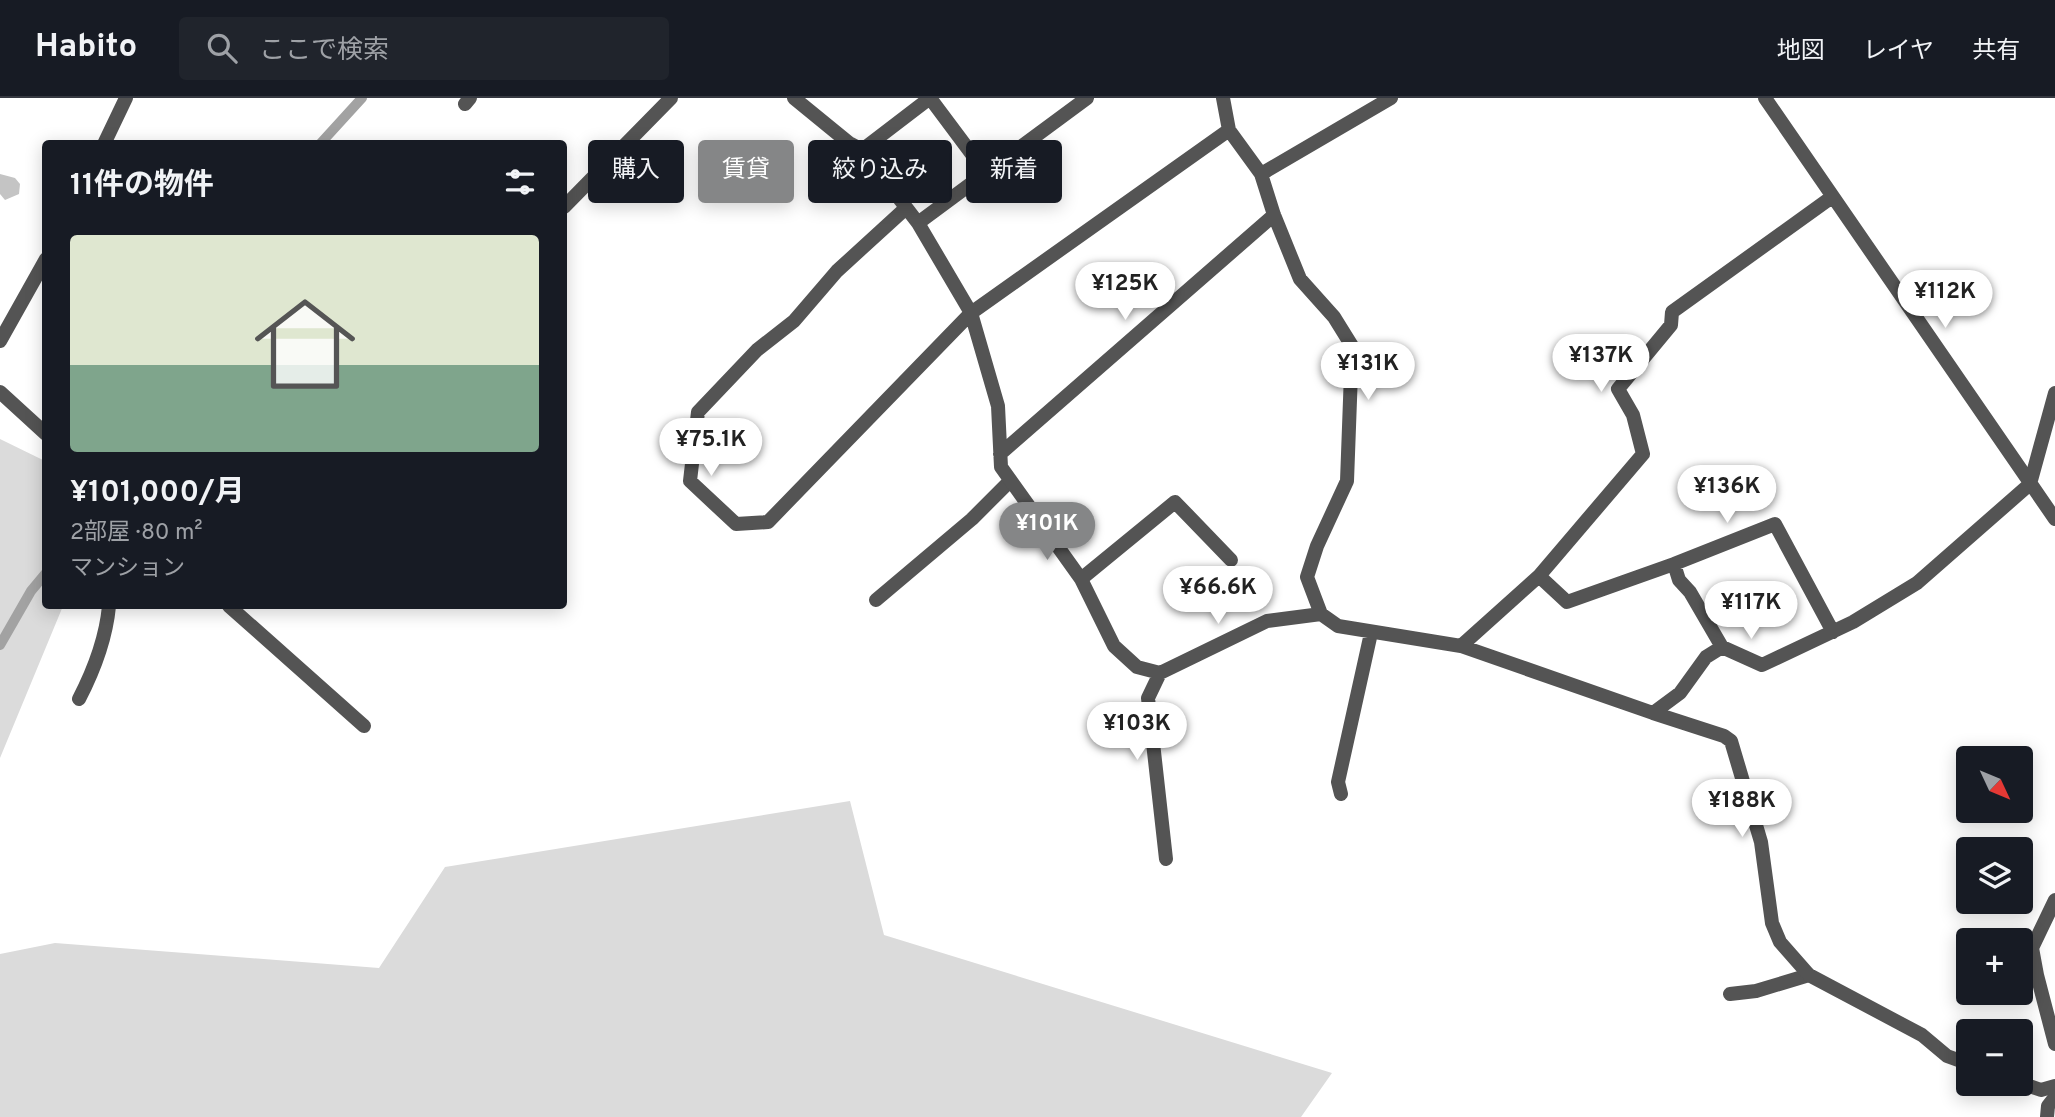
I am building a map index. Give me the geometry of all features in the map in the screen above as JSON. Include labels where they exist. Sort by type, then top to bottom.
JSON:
[{"type":"street","points":[[106,140],[126,98]]},
{"type":"street","points":[[567,204],[671,98]]},
{"type":"street","points":[[794,98],[811,104],[846,140]]},
{"type":"street","points":[[875,140],[930,98],[966,146]]},
{"type":"street","points":[[1030,140],[1087,98]]},
{"type":"street","points":[[1223,98],[1229,130],[1261,174],[1273,215],[1300,279],[1334,317],[1352,346],[1347,481],[1317,546],[1307,577],[1321,614],[1338,626],[1461,646],[1724,736],[1731,741],[1762,842],[1772,923],[1780,942],[1809,975],[1922,1035],[1947,1056],[1956,1059]]},
{"type":"street","points":[[1261,174],[1391,98]]},
{"type":"street","points":[[1765,98],[2055,519]]},
{"type":"street","points":[[906,208],[837,271],[794,321],[757,351],[698,412],[690,481],[736,524],[768,522],[971,313],[1229,130]]},
{"type":"street","points":[[918,223],[966,188]]},
{"type":"street","points":[[1461,646],[1539,576],[1643,454],[1633,415],[1618,389],[1671,325],[1672,312],[1832,197]]},
{"type":"street","points":[[902,203],[918,223],[971,313],[998,406],[1001,467],[1081,579],[1114,646],[1137,667],[1160,673]]},
{"type":"street","points":[[1000,454],[1273,215]]},
{"type":"street","points":[[0,341],[42,266]]},
{"type":"street","points":[[0,392],[42,430]]},
{"type":"street","points":[[1674,565],[1679,580],[1690,592],[1722,647],[1762,665],[1833,632],[1917,583],[2030,484],[2055,393]]},
{"type":"street","points":[[876,600],[972,519],[1010,481]]},
{"type":"street","points":[[1081,579],[1175,502],[1231,560]]},
{"type":"street","points":[[1539,576],[1567,602],[1674,565],[1776,524],[1833,632]]},
{"type":"street","points":[[79,699],[91,675],[107,624],[109,609]]},
{"type":"street","points":[[232,609],[364,726]]},
{"type":"street","points":[[1166,859],[1148,698],[1160,673],[1267,621],[1321,614]]},
{"type":"street","points":[[1340,794],[1338,782],[1371,633]]},
{"type":"street","points":[[1653,713],[1680,693],[1706,657],[1722,647]]},
{"type":"street","points":[[2055,900],[2032,948],[2055,1044]]},
{"type":"street","points":[[1730,994],[1756,991],[1809,975]]},
{"type":"street","points":[[2033,1087],[2040,1090],[2055,1086]]},
{"type":"street","points":[[2047,1117],[2048,1106],[2055,1097]]},
{"type":"shaded area","points":[[0,439],[42,460],[42,609],[62,609],[0,758]]},
{"type":"shaded area","points":[[850,801],[884,935],[1332,1073],[1301,1117],[0,1117],[0,954],[55,943],[379,968],[445,867]]},
{"type":"building","points":[[0,174],[15,178],[20,184],[19,194],[5,200],[0,194]]},
{"type":"waterway","points":[[324,140],[362,98]]},
{"type":"waterway","points":[[0,645],[31,591],[42,578]]}]
